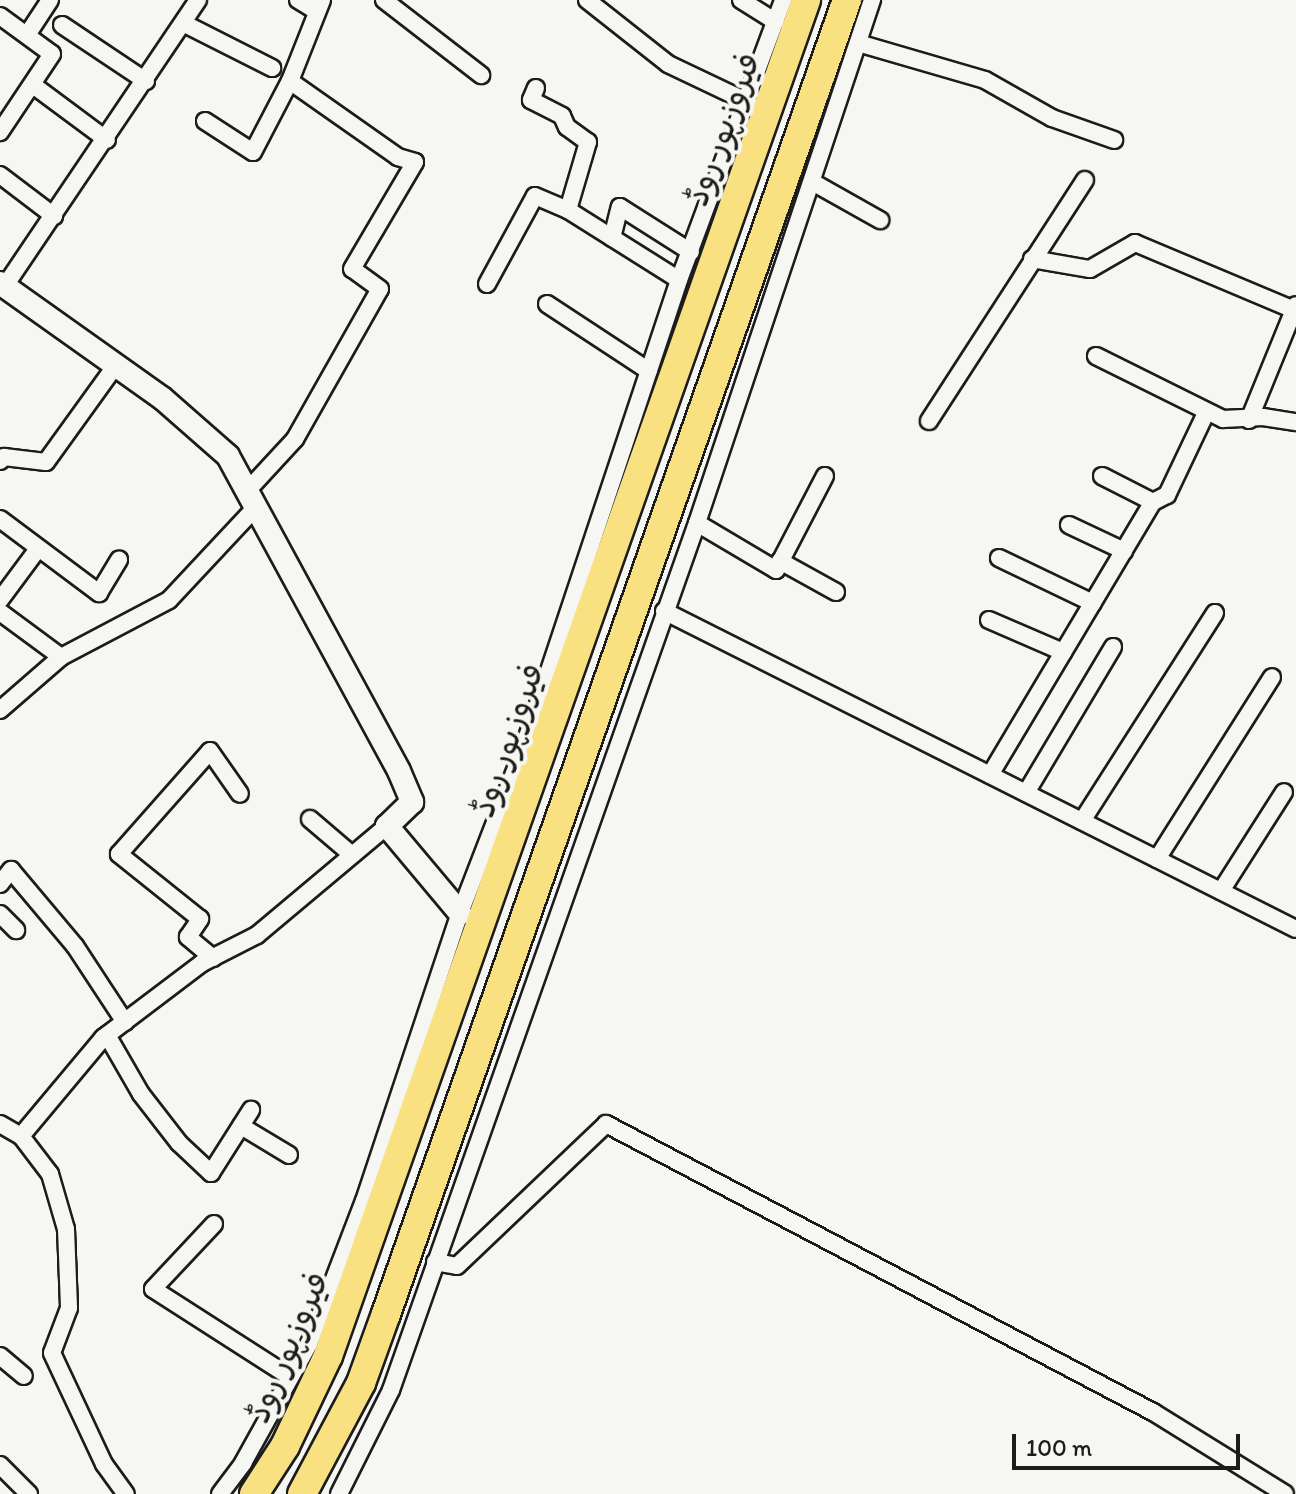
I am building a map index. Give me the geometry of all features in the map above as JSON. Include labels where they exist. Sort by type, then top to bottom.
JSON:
[{"type":"highway","name":"فیروزپور روڈ","points":[[254,1494],[285,1446],[328,1356],[400,1128],[634,451],[783,33],[806,0]]},
{"type":"highway","points":[[302,1494],[361,1383],[847,0]]},
{"type":"highway","points":[[783,33],[827,57]]},
{"type":"street","points":[[27,35],[50,0]]},
{"type":"street","points":[[21,1136],[107,1035],[213,958],[257,935],[412,802],[399,771],[228,456],[198,426],[116,365],[4,290],[198,0]]},
{"type":"street","points":[[205,121],[253,152],[290,81],[319,6],[298,0]]},
{"type":"street","points":[[384,0],[481,75]]},
{"type":"street","points":[[587,0],[668,64],[748,102]]},
{"type":"street","points":[[741,0],[783,33]]},
{"type":"street","points":[[220,1494],[290,1377],[328,1299],[400,1128],[460,913],[634,451],[649,371],[679,280],[748,102],[783,33],[783,0]]},
{"type":"street","points":[[339,1494],[391,1390],[697,523],[814,183],[872,0]]},
{"type":"street","points":[[0,16],[52,54],[0,132]]},
{"type":"street","points":[[183,23],[272,68]]},
{"type":"street","points":[[62,25],[146,81]]},
{"type":"street","points":[[858,43],[985,80],[1052,118],[1114,140]]},
{"type":"street","points":[[0,710],[61,657],[169,600],[252,498],[295,439],[380,289],[352,269],[415,162],[398,157],[290,81]]},
{"type":"street","points":[[33,85],[107,140]]},
{"type":"street","points":[[536,88],[531,100],[562,116],[567,127],[588,142],[568,210]]},
{"type":"street","points":[[0,175],[54,216]]},
{"type":"street","points":[[929,421],[1085,180]]},
{"type":"street","points":[[814,183],[880,220]]},
{"type":"street","points":[[487,284],[535,196],[568,210],[679,280]]},
{"type":"street","points":[[612,238],[620,207],[691,252]]},
{"type":"street","points":[[1032,259],[1090,269],[1135,243],[1295,308],[1249,420]]},
{"type":"street","points":[[547,304],[649,371]]},
{"type":"street","points":[[1096,356],[1206,413],[1249,420],[1296,422]]},
{"type":"street","points":[[0,461],[4,457],[46,462],[116,365]]},
{"type":"street","points":[[990,775],[1153,502],[1167,495],[1206,413]]},
{"type":"street","points":[[697,523],[776,570],[825,476]]},
{"type":"street","points":[[1102,476],[1153,502]]},
{"type":"street","points":[[0,519],[37,550],[99,593],[119,560]]},
{"type":"street","points":[[1069,525],[1124,551]]},
{"type":"street","points":[[0,600],[37,550]]},
{"type":"street","points":[[999,558],[1093,603]]},
{"type":"street","points":[[780,561],[836,592]]},
{"type":"street","points":[[664,611],[1294,925]]},
{"type":"street","points":[[0,612],[61,657]]},
{"type":"street","points":[[1082,821],[1215,613]]},
{"type":"street","points":[[989,620],[1063,652]]},
{"type":"street","points":[[1026,793],[1113,647]]},
{"type":"street","points":[[1157,859],[1272,677]]},
{"type":"street","points":[[213,958],[188,937],[200,919],[119,854],[210,751],[240,794]]},
{"type":"street","points":[[1221,891],[1284,792]]},
{"type":"street","points":[[310,819],[351,854]]},
{"type":"street","points":[[387,826],[460,913]]},
{"type":"street","points":[[0,884],[11,870],[75,946],[125,1022]]},
{"type":"street","points":[[0,914],[16,930]]},
{"type":"street","points":[[107,1035],[141,1094],[179,1143],[211,1173],[251,1110]]},
{"type":"street","points":[[0,1124],[21,1136],[50,1174],[66,1229],[69,1308],[52,1353],[104,1464],[126,1494]]},
{"type":"street","points":[[435,1262],[457,1266],[606,1124],[1153,1412],[1285,1494]]},
{"type":"street","points":[[241,1126],[289,1155]]},
{"type":"street","points":[[214,1224],[153,1289],[290,1377]]},
{"type":"street","points":[[0,1356],[24,1376]]},
{"type":"street","points":[[0,1465],[29,1494]]}]
